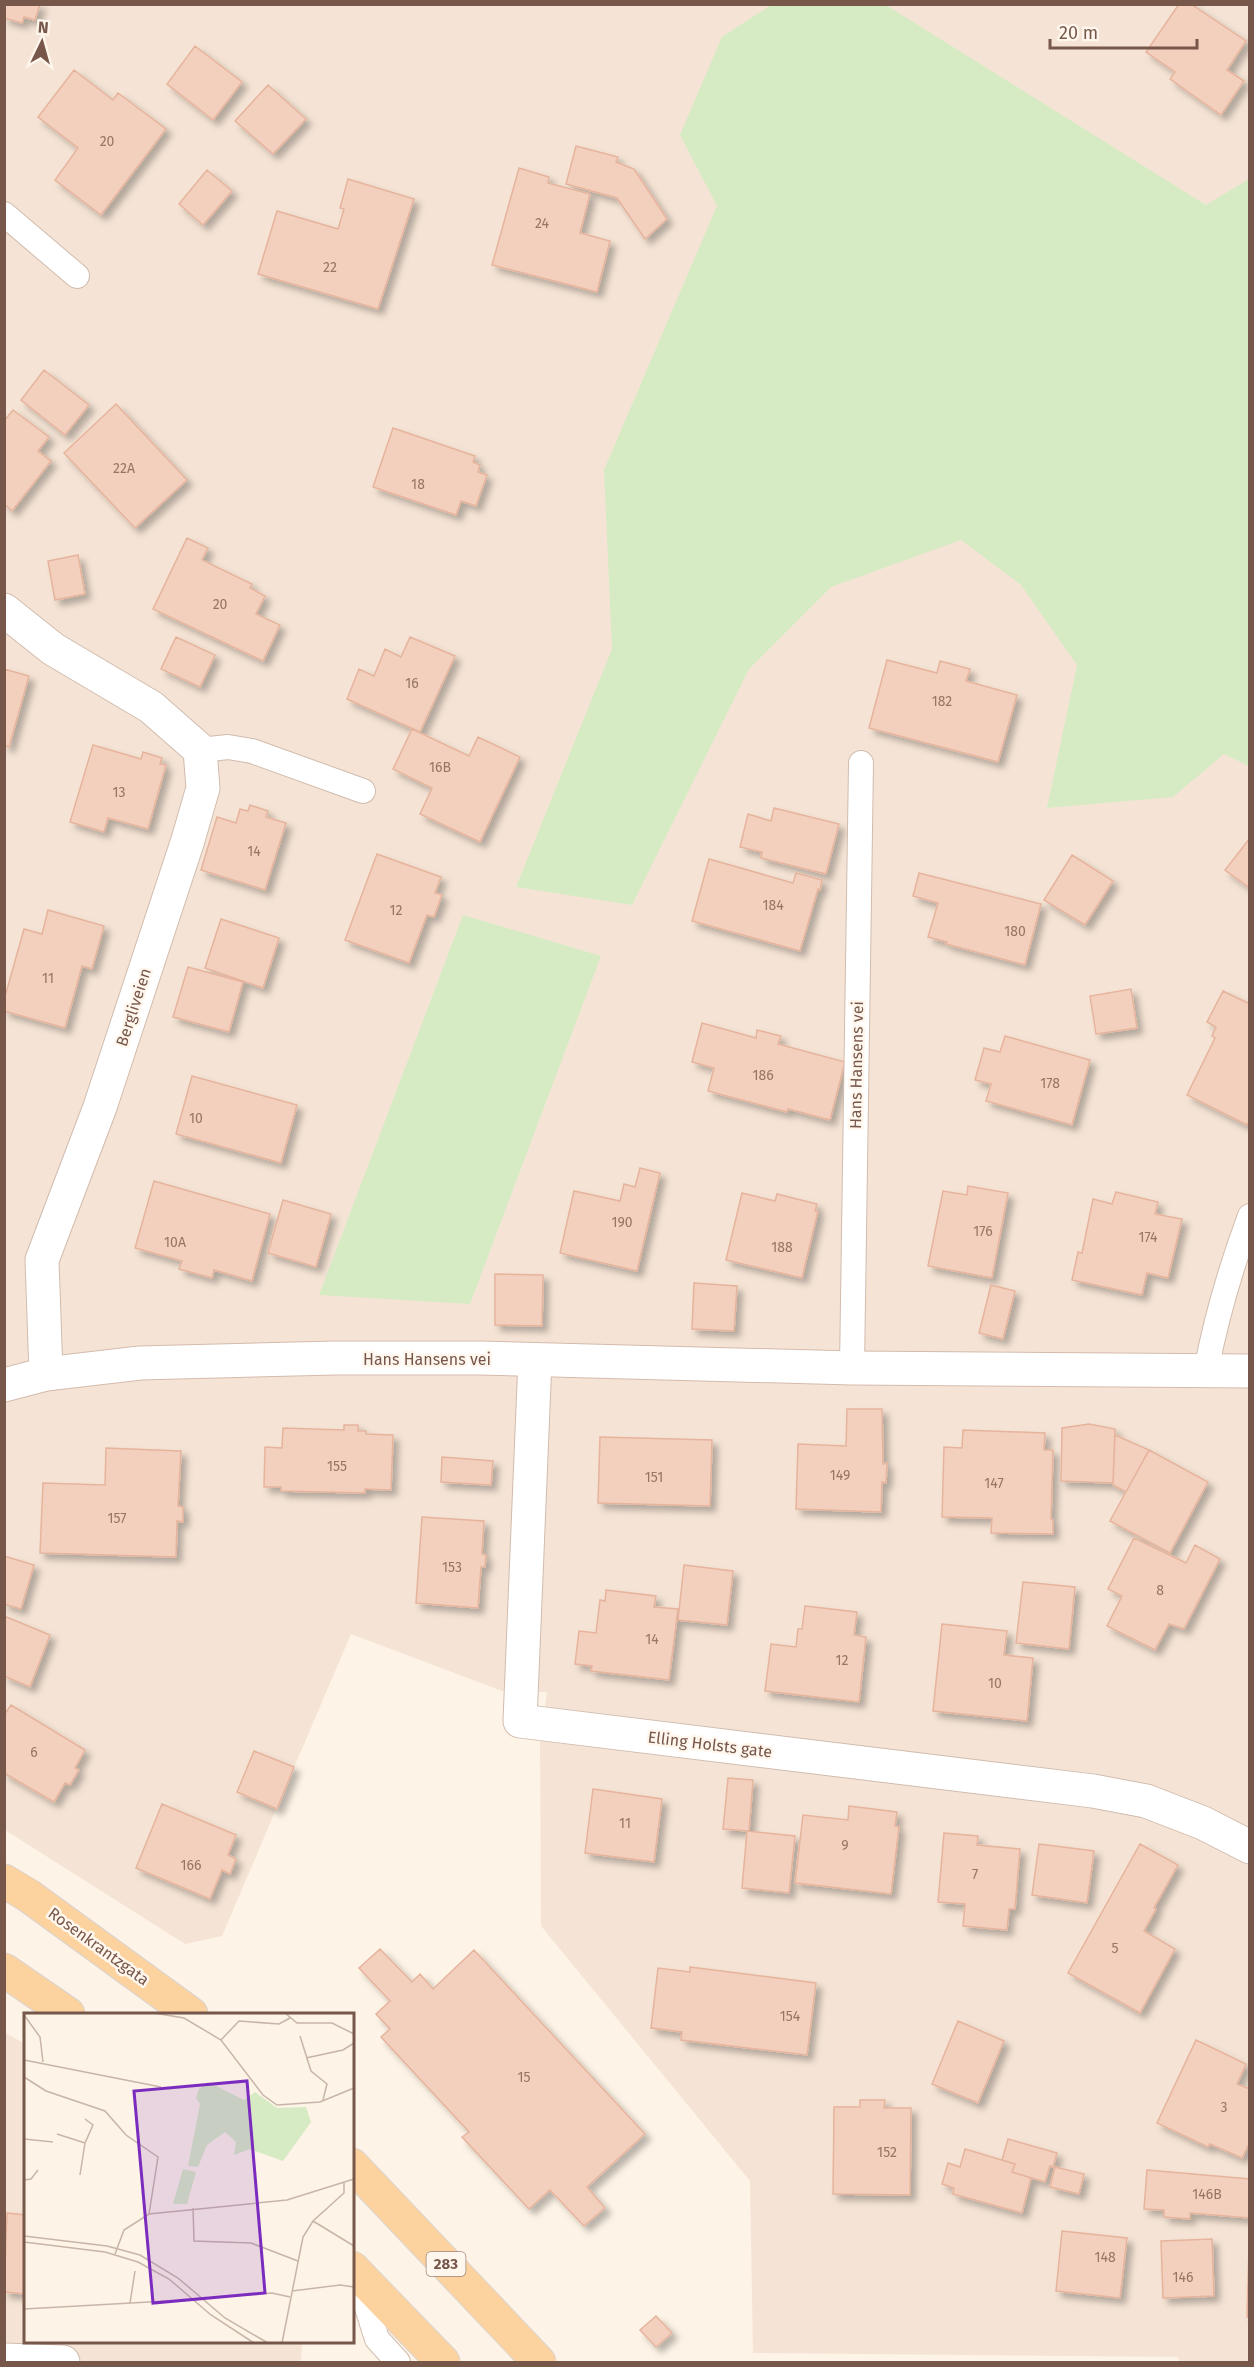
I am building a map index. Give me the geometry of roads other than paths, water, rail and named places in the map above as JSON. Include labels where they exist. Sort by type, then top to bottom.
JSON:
[{"type":"main road","name":"Rosenkrantzgata","points":[[4,1881],[29,1896],[190,2013]]},
{"type":"main road","points":[[4,1970],[67,2013]]},
{"type":"main road","name":"283","points":[[354,2167],[539,2362]]},
{"type":"main road","points":[[354,2270],[443,2362]]},
{"type":"street","points":[[4,610],[53,649],[151,707],[200,750]]},
{"type":"street","name":"Bergliveien","points":[[45,1374],[42,1260],[100,1107],[189,840],[203,788],[200,750]]},
{"type":"street","name":"Hans Hansens vei","points":[[4,1385],[45,1374],[140,1362],[335,1358],[535,1360],[852,1368],[1250,1371]]},
{"type":"street","name":"Elling Holsts gate","points":[[535,1360],[520,1721],[1103,1793],[1146,1801],[1203,1823],[1250,1846]]},
{"type":"street","points":[[4,2360],[63,2362]]},
{"type":"lane","points":[[4,214],[77,276]]},
{"type":"lane","points":[[200,750],[228,747],[252,751],[363,791]]},
{"type":"lane","name":"Hans Hansens vei","points":[[852,1368],[861,763]]},
{"type":"lane","points":[[1206,1371],[1224,1293],[1250,1216]]},
{"type":"lane","points":[[354,2270],[377,2339],[398,2362]]}]
